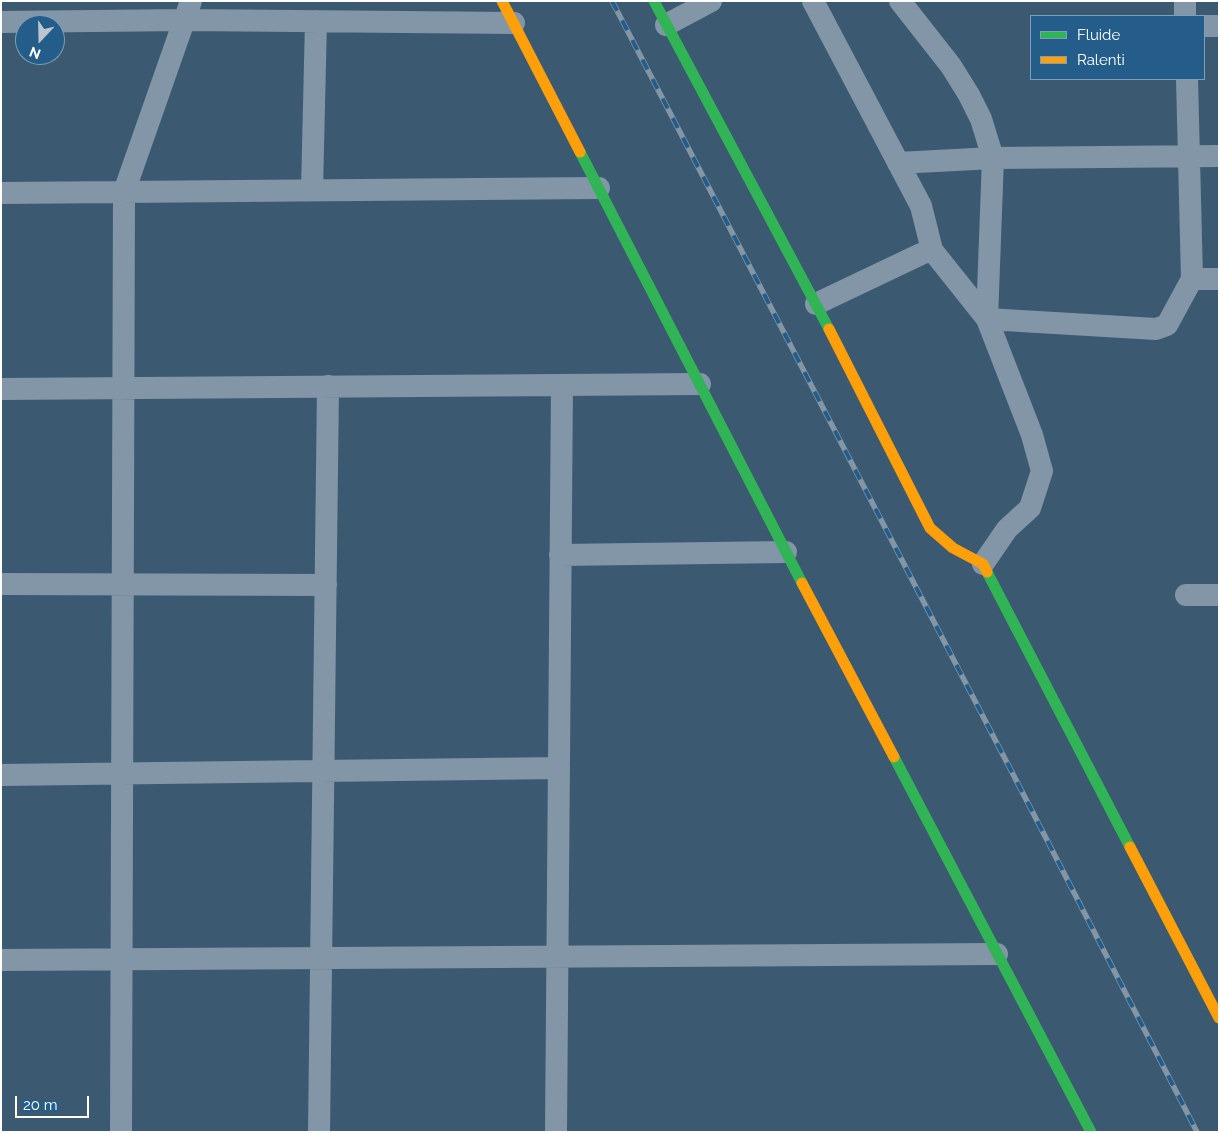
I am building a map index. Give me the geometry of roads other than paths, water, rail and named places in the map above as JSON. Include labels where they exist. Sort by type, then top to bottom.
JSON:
[{"type":"street","points":[[502,1],[786,552],[1091,1132]]},
{"type":"street","points":[[654,1],[816,304],[930,528],[953,548],[983,564],[1219,1018]]},
{"type":"street","points":[[666,25],[711,1]]},
{"type":"street","points":[[813,1],[920,206],[932,250],[987,319],[1032,435],[1042,471],[1030,508],[1007,528],[983,564]]},
{"type":"street","points":[[900,1],[951,66],[970,95],[981,119],[993,158],[987,319]]},
{"type":"street","points":[[1185,1],[1185,15]]},
{"type":"street","points":[[1,22],[188,11],[316,21],[514,23]]},
{"type":"street","points":[[121,1132],[124,192],[188,11]]},
{"type":"street","points":[[312,190],[316,21]]},
{"type":"street","points":[[1205,26],[1219,26]]},
{"type":"street","points":[[987,319],[1156,329],[1168,324],[1192,279],[1187,80]]},
{"type":"street","points":[[898,163],[993,158],[1219,156]]},
{"type":"street","points":[[1,193],[599,188]]},
{"type":"street","points":[[816,304],[932,250]]},
{"type":"street","points":[[1192,279],[1219,279]]},
{"type":"street","points":[[1,389],[700,384]]},
{"type":"street","points":[[556,1132],[562,385]]},
{"type":"street","points":[[318,1132],[328,386]]},
{"type":"street","points":[[560,555],[786,552]]},
{"type":"street","points":[[1,584],[326,585]]},
{"type":"street","points":[[1186,595],[1219,595]]},
{"type":"street","points":[[1,775],[559,768]]},
{"type":"street","points":[[1,960],[997,954]]},
{"type":"railway","points":[[612,1],[1197,1132]]}]
